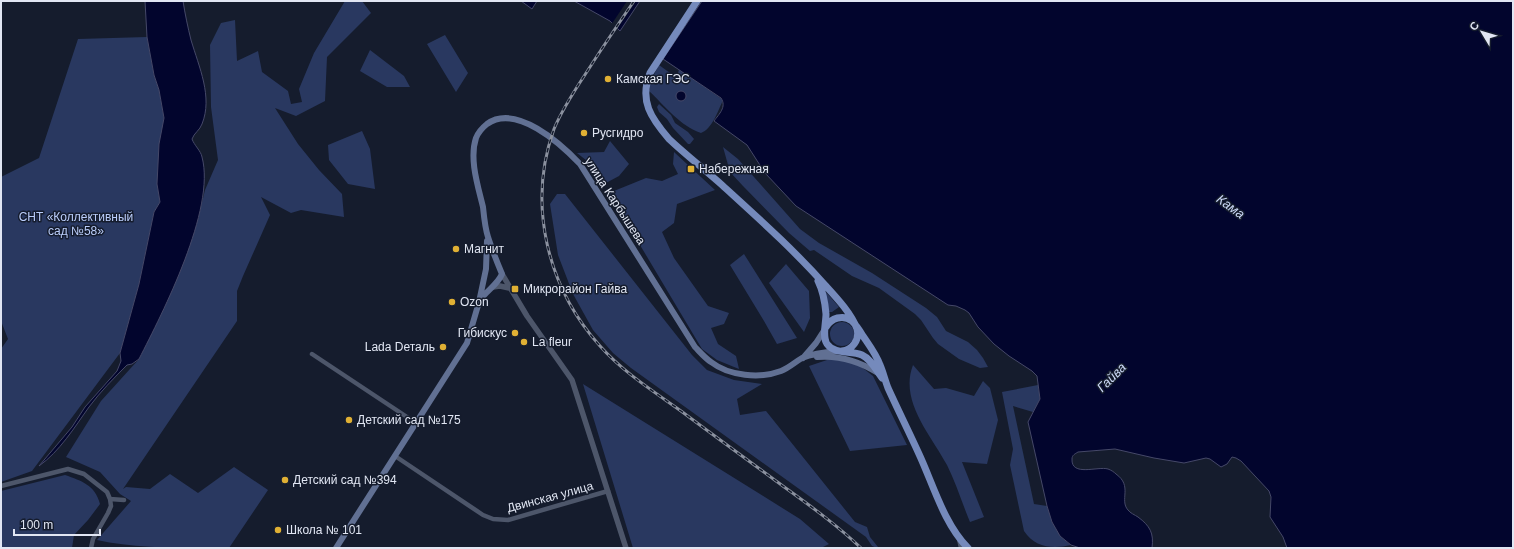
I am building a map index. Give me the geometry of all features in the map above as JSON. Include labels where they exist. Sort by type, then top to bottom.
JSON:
[{"type":"main road","points":[[697,1],[650,73],[646,84],[646,101],[652,117],[656,124],[685,154],[749,210],[815,274],[842,304],[874,354],[942,506],[959,537],[968,548]]},
{"type":"main road","name":"улица Карбышева","points":[[502,274],[488,236],[475,166],[474,152],[478,134],[491,122],[504,118],[519,121],[542,131],[561,145],[580,164],[695,347],[711,363],[741,374],[760,376],[780,371],[802,359],[821,353],[842,351]]},
{"type":"main road","points":[[336,548],[467,343],[479,302],[486,269],[488,236]]},
{"type":"main road","points":[[486,269],[498,264]]},
{"type":"main road","points":[[479,302],[485,293],[500,279],[502,274]]},
{"type":"main road","points":[[815,274],[823,295],[826,327],[824,337],[827,344],[835,350],[855,352],[866,357],[874,365],[888,386]]},
{"type":"main road","points":[[826,327],[832,320],[841,317],[850,320],[854,324],[858,333],[856,342],[850,348],[842,351]]},
{"type":"main road","name":"улица Карбышева","points":[[802,359],[826,327]]},
{"type":"main road","points":[[802,359],[823,356],[848,359],[867,366],[878,374],[888,386]]},
{"type":"street","name":"улица Карбышева","points":[[502,274],[527,316],[572,380],[626,548]]},
{"type":"street","points":[[493,287],[500,286],[509,288]]},
{"type":"street","points":[[312,354],[416,423]]},
{"type":"street","name":"Двинская улица","points":[[395,456],[483,515],[493,518],[508,520],[608,491]]},
{"type":"street","points":[[1,486],[68,469],[84,474],[99,484],[107,492],[111,506],[93,539],[91,548]]},
{"type":"street","points":[[110,499],[124,500]]},
{"type":"street","points":[[959,537],[961,548]]},
{"type":"green space","points":[[345,1],[362,1],[371,13],[327,57],[325,101],[296,116],[275,108],[298,144],[319,170],[342,194],[344,217],[301,210],[291,213],[261,197],[270,215],[237,291],[237,321],[123,489],[126,487],[150,489],[170,474],[198,493],[234,467],[268,490],[229,548],[180,548],[128,545],[97,540],[131,501],[120,494],[100,472],[66,457],[101,401],[139,359],[162,312],[187,251],[198,219],[205,190],[218,160],[211,107],[210,45],[221,23],[235,20],[237,61],[258,51],[262,72],[288,91],[291,104],[302,102],[299,89],[314,53]]},
{"type":"green space","points":[[445,35],[468,73],[456,92],[427,44]]},
{"type":"green space","name":"СНТ «Коллективный сад №58»","points":[[147,37],[164,118],[157,184],[160,202],[154,212],[139,284],[120,353],[32,471],[1,482],[1,349],[8,339],[1,321],[1,177],[39,158],[78,39]]},
{"type":"green space","points":[[370,50],[404,76],[410,87],[387,87],[360,71]]},
{"type":"green space","points":[[659,65],[677,78],[679,69],[723,100],[714,119],[705,131],[701,133],[686,126],[649,91],[651,80]]},
{"type":"green space","points":[[659,104],[671,115],[675,123],[688,132],[694,139],[690,144],[688,144],[667,119],[659,112],[657,107]]},
{"type":"green space","points":[[362,131],[370,149],[375,189],[348,184],[329,160],[328,145]]},
{"type":"green space","points":[[610,141],[629,164],[619,176],[604,184],[591,164],[577,153],[604,152]]},
{"type":"green space","points":[[723,147],[738,159],[800,229],[819,243],[872,273],[926,308],[937,317],[946,331],[968,342],[977,350],[988,367],[980,368],[959,359],[938,344],[915,314],[879,288],[852,276],[814,250],[810,251],[789,233],[730,172]]},
{"type":"green space","points":[[674,152],[715,190],[677,204],[674,223],[662,232],[674,258],[708,306],[729,313],[724,324],[711,328],[718,344],[736,356],[739,369],[717,360],[702,349],[609,193],[646,178],[662,181],[678,174],[673,164]]},
{"type":"green space","points":[[557,194],[565,194],[692,355],[707,370],[734,380],[762,384],[737,399],[740,415],[766,411],[855,522],[867,527],[870,537],[878,547],[877,548],[872,546],[866,537],[631,368],[613,353],[593,330],[573,294],[558,255],[550,204]]},
{"type":"green space","points":[[744,254],[797,338],[777,344],[730,265]]},
{"type":"green space","points":[[786,264],[809,291],[810,318],[804,332],[769,283]]},
{"type":"green space","points":[[826,292],[839,307],[832,312],[827,310]]},
{"type":"green space","points":[[842,322],[847,323],[853,329],[853,339],[847,345],[842,346],[837,345],[831,339],[830,334],[831,329],[837,323]]},
{"type":"green space","points":[[827,360],[843,360],[859,365],[873,376],[907,445],[850,451],[809,366]]},
{"type":"green space","points":[[913,365],[934,389],[946,388],[974,396],[983,381],[990,388],[998,420],[987,464],[962,462],[984,517],[970,522],[947,465],[913,405],[910,392],[910,378]]},
{"type":"green space","points":[[583,384],[800,519],[829,544],[821,548],[633,548]]},
{"type":"green space","points":[[1038,385],[1040,399],[1033,412],[1013,406],[1034,504],[1047,506],[1053,523],[1059,533],[1071,545],[1058,547],[1045,546],[1028,537],[1024,531],[1010,465],[1013,449],[1002,392]]},
{"type":"green space","points":[[65,475],[77,479],[91,488],[95,492],[100,504],[74,535],[72,548],[1,548],[1,491]]},
{"type":"water","points":[[145,1],[183,1],[191,40],[204,82],[206,103],[205,114],[201,126],[192,139],[202,157],[204,179],[201,204],[195,231],[173,288],[139,359],[132,364],[127,365],[107,385],[93,401],[60,446],[39,466],[72,427],[85,407],[117,371],[121,361],[120,353],[139,284],[154,212],[160,202],[157,184],[159,144],[164,118],[147,37]]},
{"type":"water","points":[[521,1],[537,1],[532,9]]},
{"type":"water","points":[[574,1],[640,1],[620,31],[610,21]]},
{"type":"water","points":[[702,1],[1513,1],[1513,548],[1287,548],[1283,537],[1270,517],[1271,497],[1269,491],[1241,461],[1236,458],[1232,457],[1227,464],[1221,467],[1210,459],[1206,458],[1184,463],[1115,449],[1078,452],[1073,456],[1073,464],[1076,468],[1086,470],[1108,469],[1121,479],[1125,488],[1126,506],[1131,513],[1142,520],[1150,530],[1152,534],[1152,548],[1080,548],[1071,545],[1060,536],[1052,522],[1028,422],[1040,399],[1037,376],[994,344],[965,310],[956,306],[948,305],[796,206],[765,173],[747,145],[714,121],[723,107],[723,101],[721,98],[663,59]]},
{"type":"water","points":[[679,91],[683,91],[685,92],[685,100],[679,101],[676,98],[676,94]]},
{"type":"pier","points":[[627,1],[636,1],[617,29],[611,25]]},
{"type":"railway","points":[[634,1],[575,90],[554,129],[546,157],[542,186],[543,215],[547,244],[555,271],[567,298],[582,323],[600,346],[618,364],[639,381],[820,513],[861,548]]},
{"type":"place","name":"Камская ГЭС","points":[[608,79]]},
{"type":"place","name":"Русгидро","points":[[584,133]]},
{"type":"place","name":"Набережная","points":[[691,169]]},
{"type":"place","name":"Магнит","points":[[456,249]]},
{"type":"place","name":"Микрорайон Гайва","points":[[515,289]]},
{"type":"place","name":"Ozon","points":[[452,302]]},
{"type":"place","name":"Гибискус","points":[[515,333]]},
{"type":"place","name":"La fleur","points":[[524,342]]},
{"type":"place","name":"Lada Dеталь","points":[[443,347]]},
{"type":"place","name":"Детский сад №175","points":[[349,420]]},
{"type":"place","name":"Детский сад №394","points":[[285,480]]},
{"type":"place","name":"Школа № 101","points":[[278,530]]},
{"type":"water label","name":"Кама","points":[[1231,206]]},
{"type":"water label","name":"Гайва","points":[[1111,377]]}]
